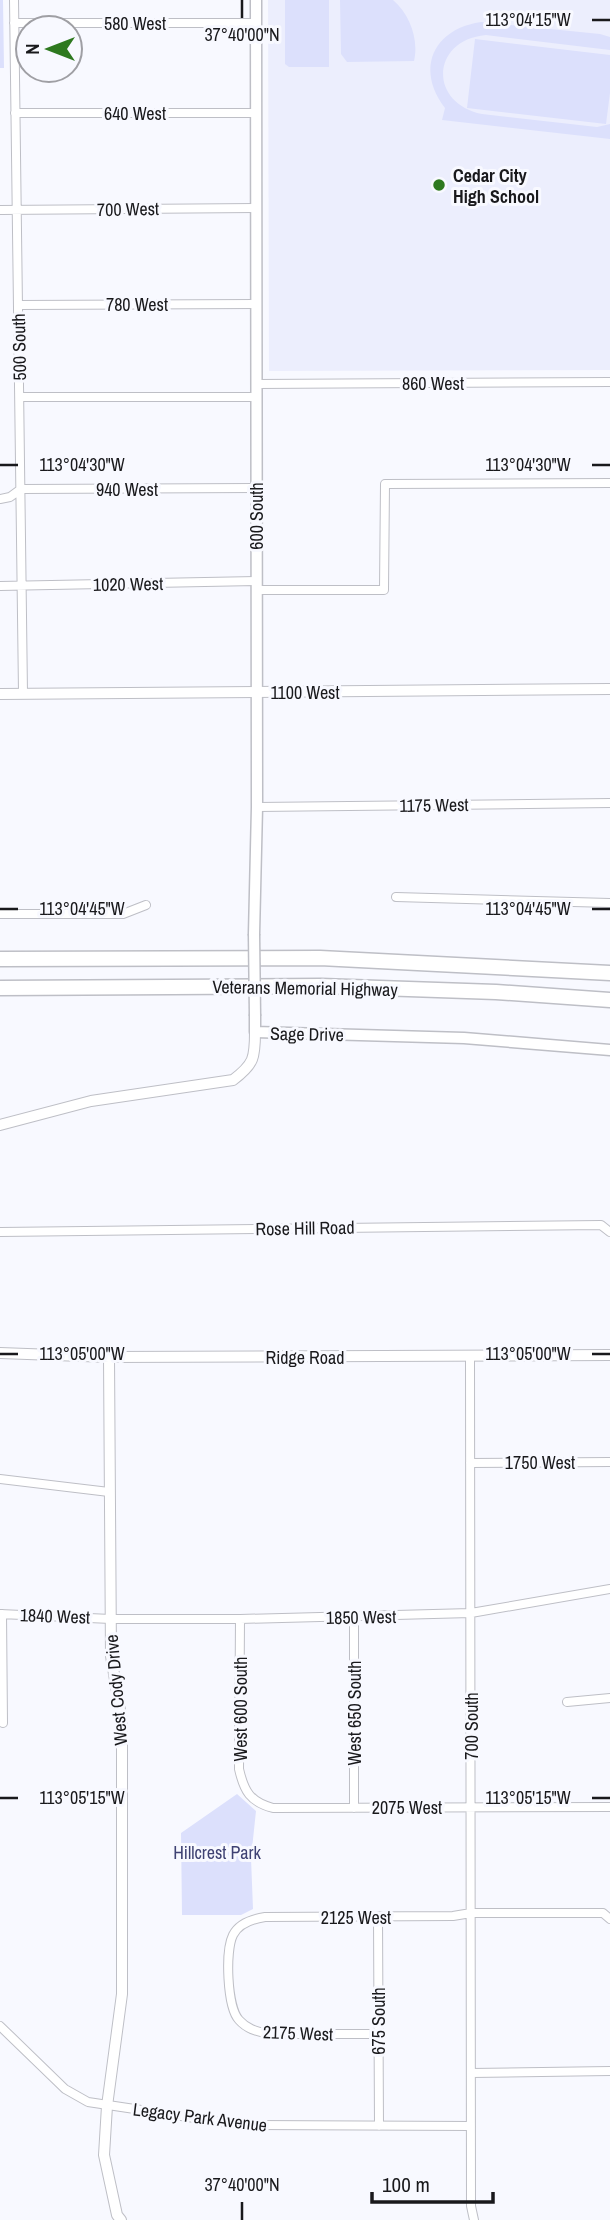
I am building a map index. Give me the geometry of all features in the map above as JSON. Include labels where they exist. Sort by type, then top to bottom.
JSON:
[{"type":"highway","name":"Veterans Memorial Highway","points":[[0,960],[320,958],[610,973]]},
{"type":"highway","name":"Veterans Memorial Highway","points":[[0,988],[321,986],[496,992],[610,1000]]},
{"type":"main road","name":"600 South","points":[[256,0],[256,1032]]},
{"type":"main road","name":"Sage Drive","points":[[256,1032],[464,1038],[610,1050]]},
{"type":"street","name":"580 West","points":[[84,23],[256,23]]},
{"type":"street","name":"500 South","points":[[15,84],[23,693]]},
{"type":"street","name":"640 West","points":[[15,113],[256,113]]},
{"type":"street","name":"700 West","points":[[0,210],[256,208]]},
{"type":"street","name":"780 West","points":[[18,305],[256,304]]},
{"type":"street","name":"860 West","points":[[257,384],[610,382]]},
{"type":"street","points":[[20,397],[257,397]]},
{"type":"street","name":"1020 West","points":[[0,586],[256,586],[384,590],[385,484],[610,483]]},
{"type":"street","name":"940 West","points":[[0,499],[20,489],[257,488]]},
{"type":"street","name":"1100 West","points":[[0,694],[610,689]]},
{"type":"street","name":"1175 West","points":[[257,807],[610,803]]},
{"type":"street","points":[[396,897],[610,903]]},
{"type":"street","points":[[0,914],[123,914],[146,905]]},
{"type":"street","name":"Sage Drive","points":[[0,1125],[91,1101],[233,1080],[247,1069],[255,1056],[256,1032]]},
{"type":"street","name":"Rose Hill Road","points":[[0,1232],[601,1225],[610,1231]]},
{"type":"street","name":"Ridge Road","points":[[0,1353],[108,1357],[610,1355]]},
{"type":"street","name":"West Cody Drive","points":[[108,1357],[111,1656],[122,1722],[122,1994],[107,2106],[104,2155],[117,2215],[121,2220]]},
{"type":"street","name":"700 South","points":[[470,1357],[471,2206],[474,2220]]},
{"type":"street","name":"1750 West","points":[[470,1463],[610,1462]]},
{"type":"street","points":[[0,1479],[108,1492]]},
{"type":"street","name":"1850 West","points":[[111,1619],[240,1619],[471,1613],[610,1589]]},
{"type":"street","points":[[1,1614],[3,1723]]},
{"type":"street","name":"1840 West","points":[[1,1614],[111,1619]]},
{"type":"street","name":"West 650 South","points":[[354,1617],[354,1808]]},
{"type":"street","name":"West 600 South","points":[[240,1619],[239,1769],[249,1797]]},
{"type":"street","points":[[567,1702],[610,1698]]},
{"type":"street","name":"2075 West","points":[[249,1797],[261,1805],[273,1808],[610,1807]]},
{"type":"street","name":"2125 West","points":[[241,1925],[252,1919],[265,1917],[453,1916],[471,1913],[603,1913],[610,1919]]},
{"type":"street","name":"675 South","points":[[378,1917],[379,2126]]},
{"type":"street","name":"2175 West","points":[[241,1925],[233,1935],[229,1951],[230,2002],[237,2019],[251,2030],[268,2034],[378,2034]]},
{"type":"street","name":"Legacy Park Avenue","points":[[0,2026],[65,2089],[88,2102],[241,2125],[471,2126]]},
{"type":"street","points":[[471,2073],[610,2071]]},
{"type":"shaded area","name":"Cedar City High School","points":[[268,0],[610,0],[610,370],[269,371]]},
{"type":"green space","points":[[0,0],[3,0],[4,68],[0,68]]},
{"type":"green space","points":[[285,0],[329,0],[329,67],[289,67],[285,64]]},
{"type":"green space","points":[[340,0],[393,0],[404,12],[412,28],[414,61],[347,62],[341,54]]},
{"type":"green space","points":[[481,22],[600,34],[610,37],[610,50],[486,35],[468,39],[446,59],[443,72],[445,85],[452,98],[464,108],[482,114],[597,127],[610,124],[610,139],[442,120],[445,108],[431,79],[434,53],[451,33]]},
{"type":"green space","points":[[475,39],[610,55],[610,93],[606,124],[467,108]]},
{"type":"green space","name":"Hillcrest Park","points":[[237,1794],[256,1811],[251,1858],[253,1909],[241,1915],[182,1915],[181,1833]]},
{"type":"place","name":"Cedar City High School","points":[[439,185]]}]
